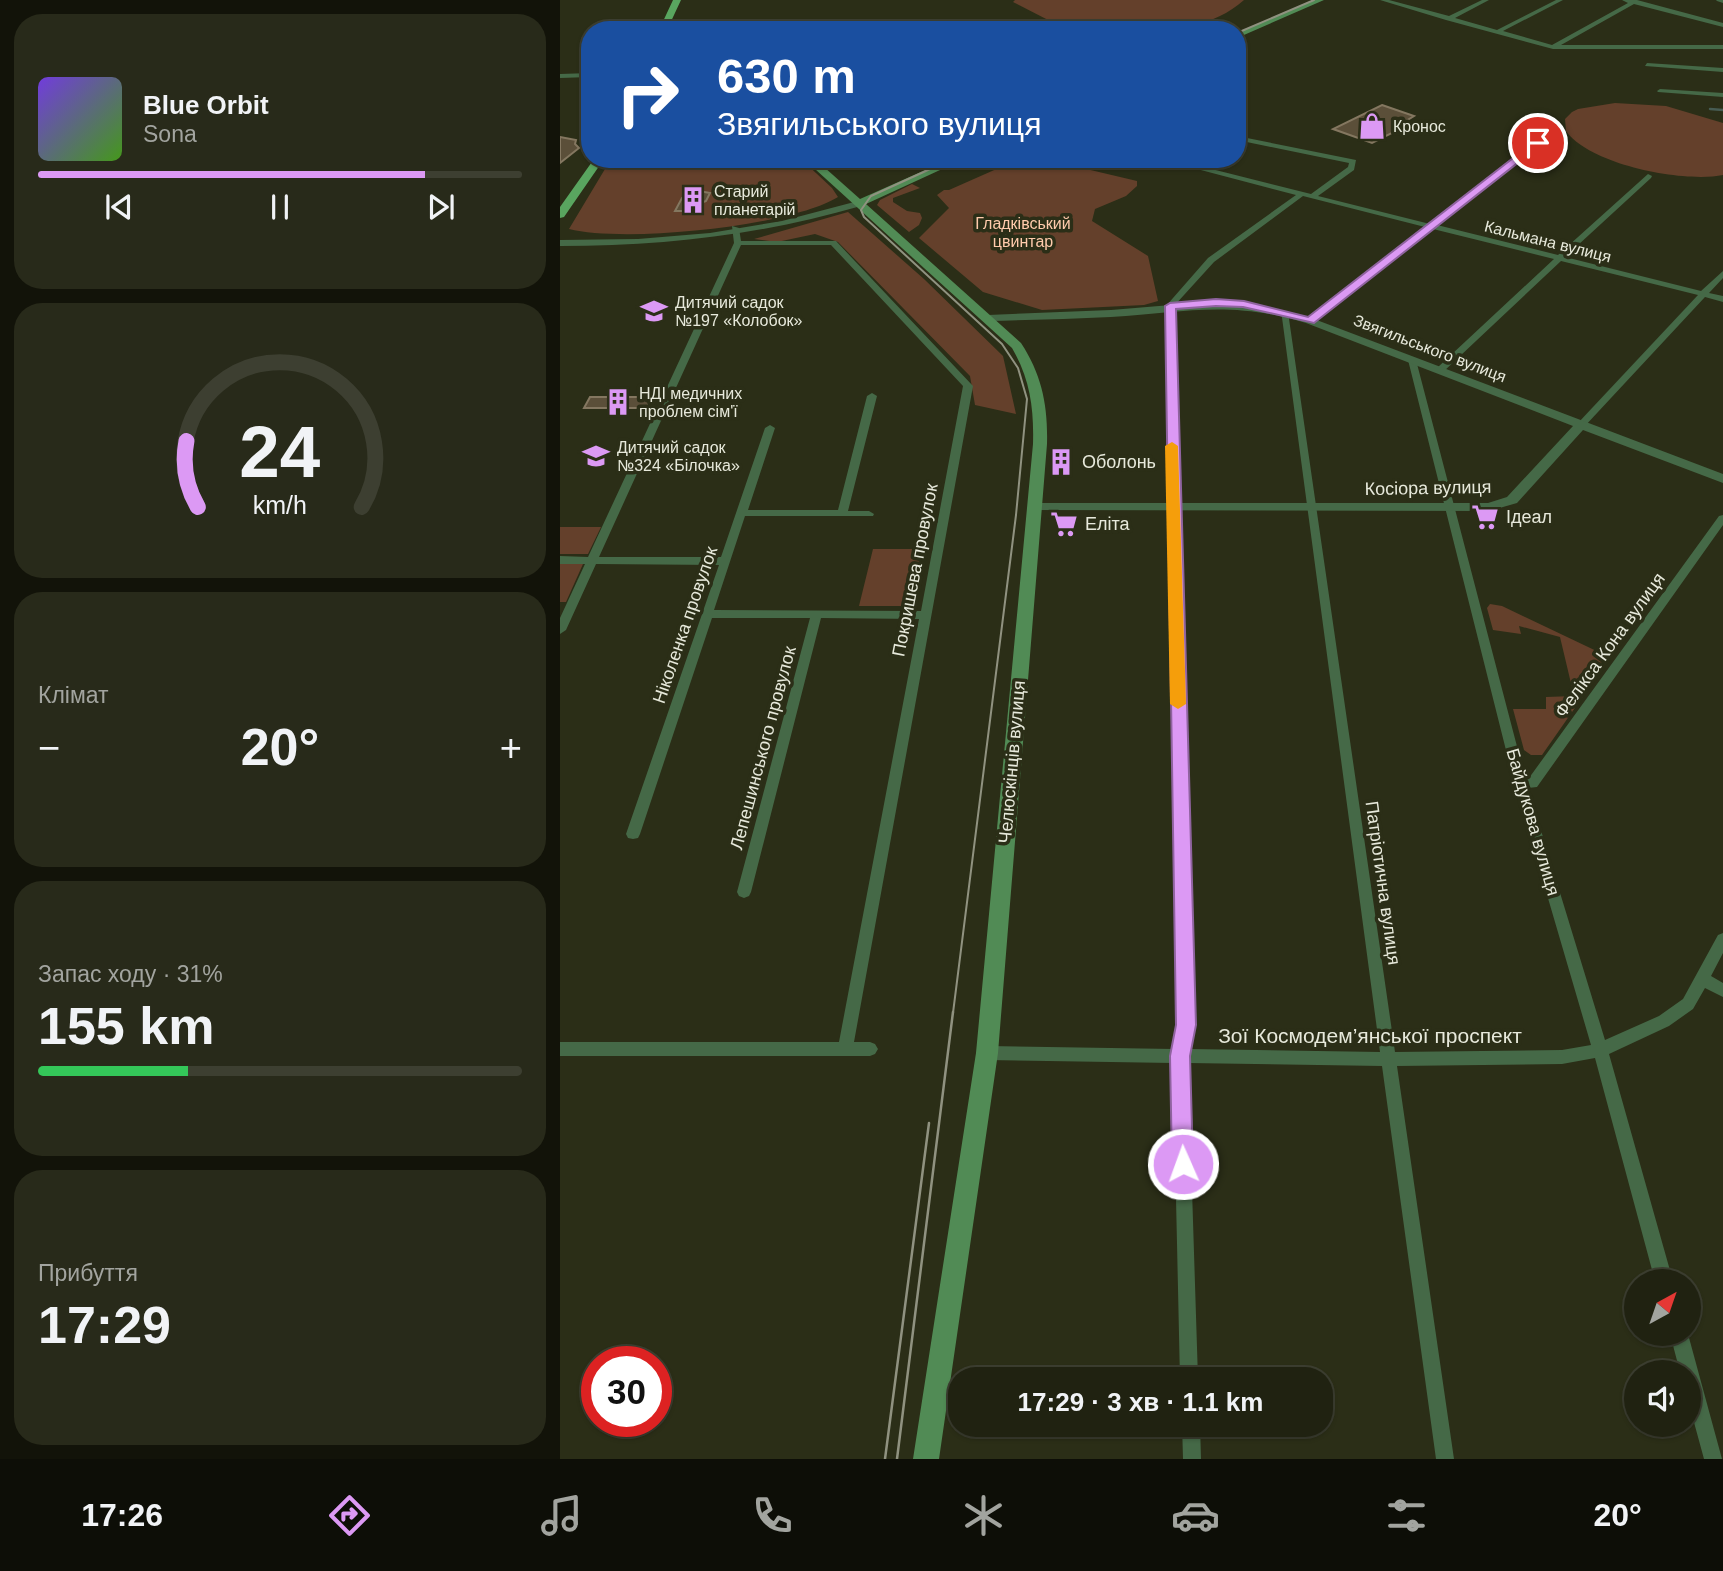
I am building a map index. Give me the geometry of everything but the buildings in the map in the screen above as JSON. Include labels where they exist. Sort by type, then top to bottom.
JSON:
[{"type":"main road","points":[[667,21],[677,0]]},
{"type":"main road","points":[[1246,25],[1303,0]]},
{"type":"main road","points":[[1246,33],[1320,0]]},
{"type":"main road","points":[[560,215],[593,168]]},
{"type":"main road","name":"Челюскінців вулиця","points":[[819,168],[1017,346],[1036,379],[1040,417],[987,1053],[926,1459]]},
{"type":"main road","points":[[855,201],[921,168]]},
{"type":"main road","points":[[855,201],[937,168]]},
{"type":"street","points":[[1383,0],[1553,47],[1723,47]]},
{"type":"street","points":[[1402,5],[1413,0]]},
{"type":"street","points":[[1448,19],[1486,0]]},
{"type":"street","points":[[1497,32],[1560,0]]},
{"type":"street","points":[[1625,0],[1723,25]]},
{"type":"street","points":[[1553,47],[1636,1]]},
{"type":"street","points":[[1647,65],[1723,70]]},
{"type":"street","points":[[560,76],[581,75]]},
{"type":"street","points":[[1660,91],[1723,95]]},
{"type":"street","points":[[1246,140],[1353,162],[1351,168],[1312,197]]},
{"type":"street","points":[[1310,321],[1538,143]]},
{"type":"street","name":"Кальмана вулиця","points":[[1198,168],[1723,299]]},
{"type":"street","points":[[1440,370],[1648,176]]},
{"type":"street","points":[[1189,1367],[1180,1056],[1186,1025],[1170,306],[1211,260],[1301,194]]},
{"type":"street","points":[[560,241],[656,243],[737,235],[793,223],[855,201]]},
{"type":"street","points":[[560,630],[737,235]]},
{"type":"street","name":"Покришева провулок","points":[[737,235],[833,243],[968,386],[845,1048]]},
{"type":"street","name":"Косіора вулиця","points":[[1033,507],[1489,507],[1512,500],[1723,274]]},
{"type":"street","name":"Звягильського вулиця","points":[[988,318],[1129,312],[1170,306],[1225,303],[1284,312],[1723,479]]},
{"type":"street","name":"Патріотична вулиця","points":[[1284,312],[1445,1459]]},
{"type":"street","name":"Байдукова вулиця","points":[[1412,360],[1520,782],[1600,1051],[1661,1269]]},
{"type":"street","points":[[842,514],[872,396]]},
{"type":"street","name":"Ніколенка провулок","points":[[634,834],[770,428]]},
{"type":"street","points":[[743,513],[869,514]]},
{"type":"street","name":"Фелікса Кона вулиця","points":[[1520,782],[1532,783],[1723,518]]},
{"type":"street","points":[[560,560],[725,561]]},
{"type":"street","points":[[708,614],[925,615]]},
{"type":"street","name":"Лепешинського провулок","points":[[744,892],[817,614]]},
{"type":"street","points":[[1723,939],[1702,979],[1723,990]]},
{"type":"street","name":"Зої Космодем’янської проспект","points":[[987,1053],[1388,1059],[1562,1057],[1600,1051],[1664,1021],[1688,1004],[1702,979]]},
{"type":"street","points":[[560,1049],[870,1049]]},
{"type":"street","points":[[1682,1346],[1713,1459]]},
{"type":"street","points":[[1191,1437],[1192,1459]]},
{"type":"green space","points":[[1244,0],[1224,14],[1207,21],[1050,21],[1013,2]]},
{"type":"green space","points":[[1615,103],[1666,106],[1723,123],[1723,175],[1685,176],[1639,169],[1595,153],[1578,143],[1566,131],[1565,119],[1572,112]]},
{"type":"green space","points":[[606,168],[811,168],[838,197],[815,208],[783,217],[706,230],[628,234],[569,229]]},
{"type":"green space","name":"Гладківський цвинтар","points":[[999,168],[1082,168],[1137,181],[1137,186],[1126,196],[1095,209],[1092,221],[1148,256],[1158,301],[1144,305],[1042,310],[983,292],[919,238],[949,208],[937,195]]},
{"type":"green space","points":[[912,184],[920,188],[893,198],[893,202],[907,211],[920,213],[922,218],[919,225],[909,232],[877,205],[880,200]]},
{"type":"green space","points":[[848,212],[924,279],[1003,356],[1016,414],[975,405],[970,376],[838,242],[815,234],[777,242],[754,239]]},
{"type":"green space","points":[[560,527],[601,527],[588,554],[560,554]]},
{"type":"green space","points":[[873,549],[923,549],[912,606],[859,606]]},
{"type":"green space","points":[[560,564],[583,564],[566,602],[560,602]]},
{"type":"green space","points":[[1490,604],[1502,606],[1607,656],[1607,662],[1542,755],[1531,755],[1524,750],[1513,709],[1546,709],[1546,697],[1574,696],[1560,637],[1519,626],[1521,634],[1493,630],[1487,608]]},
{"type":"waterway","points":[[1710,109],[1723,110]]},
{"type":"tram line","points":[[1246,29],[1314,0]]},
{"type":"tram line","points":[[932,168],[871,196],[861,210],[864,217],[1002,344],[1018,368],[1027,399],[1016,515],[953,1013]]},
{"type":"tram line","points":[[897,1459],[953,1012]]},
{"type":"tram line","points":[[885,1459],[929,1123]]},
{"type":"slow traffic","points":[[1172,446],[1178,704]]},
{"type":"place","name":"Кронос","points":[[1372,126]]},
{"type":"place","name":"Старий планетарій","points":[[693,200]]},
{"type":"place","name":"Дитячий садок №197 «Колобок»","points":[[654,311]]},
{"type":"place","name":"НДІ медичних проблем сім'ї","points":[[618,402]]},
{"type":"place","name":"Дитячий садок №324 «Білочка»","points":[[596,456]]},
{"type":"place","name":"Оболонь","points":[[1061,462]]},
{"type":"place","name":"Ідеал","points":[[1485,517]]},
{"type":"place","name":"Еліта","points":[[1064,524]]},
{"type":"route","points":[[1183,1164],[1180,1056],[1186,1025],[1170,306],[1196,303],[1244,304],[1284,312],[1310,321],[1538,143]]}]
